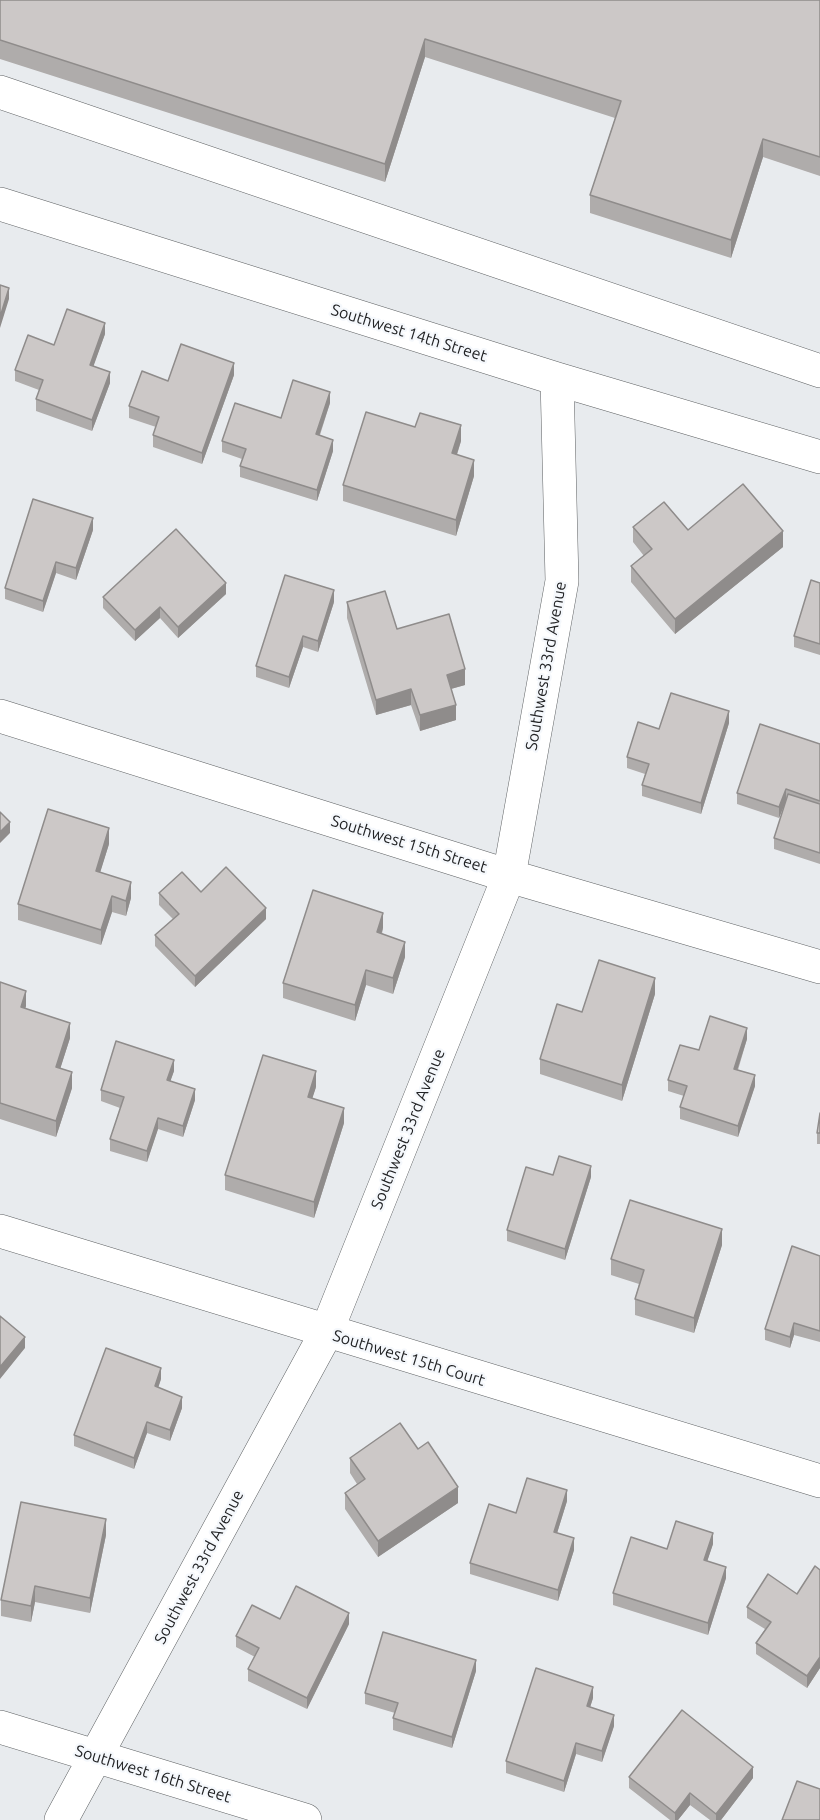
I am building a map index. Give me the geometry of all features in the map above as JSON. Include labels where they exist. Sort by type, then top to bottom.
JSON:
[{"type":"street","points":[[0,92],[820,371]]},
{"type":"street","name":"Southwest 14th Street","points":[[0,204],[557,379],[820,457]]},
{"type":"street","name":"Southwest 33rd Avenue","points":[[61,1820],[326,1333],[509,876],[562,581],[557,379]]},
{"type":"street","name":"Southwest 15th Street","points":[[0,716],[509,876],[820,967]]},
{"type":"street","name":"Southwest 15th Court","points":[[0,1231],[326,1333],[820,1481]]},
{"type":"street","name":"Southwest 16th Street","points":[[0,1727],[305,1820]]},
{"type":"building","points":[[0,0],[820,0],[820,157],[763,139],[731,240],[590,195],[621,101],[425,39],[385,164],[0,40]]},
{"type":"building","points":[[0,285],[9,288],[0,317]]},
{"type":"building","points":[[67,309],[105,323],[90,365],[110,372],[92,420],[36,399],[43,380],[15,370],[28,335],[54,345]]},
{"type":"building","points":[[181,344],[234,363],[202,453],[153,435],[159,417],[129,406],[142,371],[168,381]]},
{"type":"building","points":[[293,380],[330,392],[316,434],[333,440],[317,490],[240,466],[246,449],[222,441],[235,403],[281,418]]},
{"type":"building","points":[[366,412],[415,427],[420,413],[461,425],[452,453],[474,460],[456,520],[343,485]]},
{"type":"building","points":[[743,484],[783,531],[675,619],[631,566],[652,549],[633,527],[664,502],[688,530]]},
{"type":"building","points":[[33,499],[93,518],[76,568],[56,562],[43,601],[5,588]]},
{"type":"building","points":[[176,529],[226,583],[178,627],[160,607],[135,630],[103,597]]},
{"type":"building","points":[[285,575],[334,590],[318,641],[303,636],[289,677],[256,666]]},
{"type":"building","points":[[811,580],[820,583],[820,644],[794,636]]},
{"type":"building","points":[[385,591],[397,629],[449,614],[465,669],[447,675],[456,705],[420,715],[411,689],[376,700],[347,602]]},
{"type":"building","points":[[671,693],[729,711],[701,803],[642,785],[649,764],[627,757],[638,722],[659,729]]},
{"type":"building","points":[[760,724],[820,744],[820,801],[786,789],[779,807],[737,793]]},
{"type":"building","points":[[788,794],[820,804],[820,853],[774,838]]},
{"type":"building","points":[[48,809],[109,828],[96,871],[131,882],[126,901],[112,896],[101,930],[18,904]]},
{"type":"building","points":[[0,812],[10,822],[0,832]]},
{"type":"building","points":[[226,867],[266,908],[195,976],[155,935],[179,914],[159,893],[182,872],[201,892]]},
{"type":"building","points":[[313,890],[383,913],[377,932],[405,942],[393,978],[366,970],[355,1005],[283,983]]},
{"type":"building","points":[[599,960],[655,978],[622,1085],[540,1059],[557,1004],[582,1012]]},
{"type":"building","points":[[0,982],[26,991],[21,1007],[70,1023],[56,1067],[72,1072],[56,1121],[0,1103]]},
{"type":"building","points":[[710,1016],[747,1028],[734,1069],[755,1075],[738,1126],[680,1107],[687,1086],[668,1080],[680,1045],[699,1050]]},
{"type":"building","points":[[116,1041],[174,1060],[167,1080],[195,1089],[183,1126],[158,1118],[147,1151],[110,1139],[124,1097],[101,1090]]},
{"type":"building","points":[[263,1055],[316,1071],[308,1097],[344,1108],[314,1202],[225,1175]]},
{"type":"building","points":[[820,1113],[820,1133],[817,1133]]},
{"type":"building","points":[[559,1156],[591,1166],[565,1249],[507,1230],[526,1167],[553,1175]]},
{"type":"building","points":[[630,1200],[722,1229],[694,1318],[635,1299],[644,1270],[611,1259]]},
{"type":"building","points":[[792,1246],[820,1256],[820,1331],[794,1323],[790,1337],[765,1329]]},
{"type":"building","points":[[0,1316],[25,1337],[0,1367]]},
{"type":"building","points":[[106,1348],[161,1368],[155,1386],[182,1397],[170,1430],[147,1422],[134,1458],[74,1435]]},
{"type":"building","points":[[400,1423],[418,1449],[428,1442],[458,1487],[378,1541],[345,1493],[365,1479],[350,1458]]},
{"type":"building","points":[[527,1478],[567,1490],[554,1532],[574,1538],[558,1590],[470,1563],[489,1504],[516,1513]]},
{"type":"building","points":[[21,1502],[106,1519],[90,1598],[35,1586],[31,1606],[1,1600]]},
{"type":"building","points":[[676,1521],[713,1533],[704,1560],[726,1567],[708,1623],[613,1593],[631,1537],[667,1549]]},
{"type":"building","points":[[815,1566],[820,1570],[820,1657],[807,1676],[756,1643],[771,1622],[747,1607],[768,1574],[797,1594]]},
{"type":"building","points":[[296,1586],[349,1613],[307,1698],[248,1669],[259,1648],[236,1636],[252,1605],[280,1619]]},
{"type":"building","points":[[383,1632],[476,1660],[452,1737],[393,1718],[398,1703],[365,1693]]},
{"type":"building","points":[[536,1668],[593,1687],[587,1706],[614,1715],[602,1751],[576,1743],[564,1781],[506,1761]]},
{"type":"building","points":[[682,1710],[753,1767],[716,1814],[690,1793],[675,1813],[629,1777]]},
{"type":"building","points":[[797,1781],[820,1789],[820,1820],[782,1820]]}]
